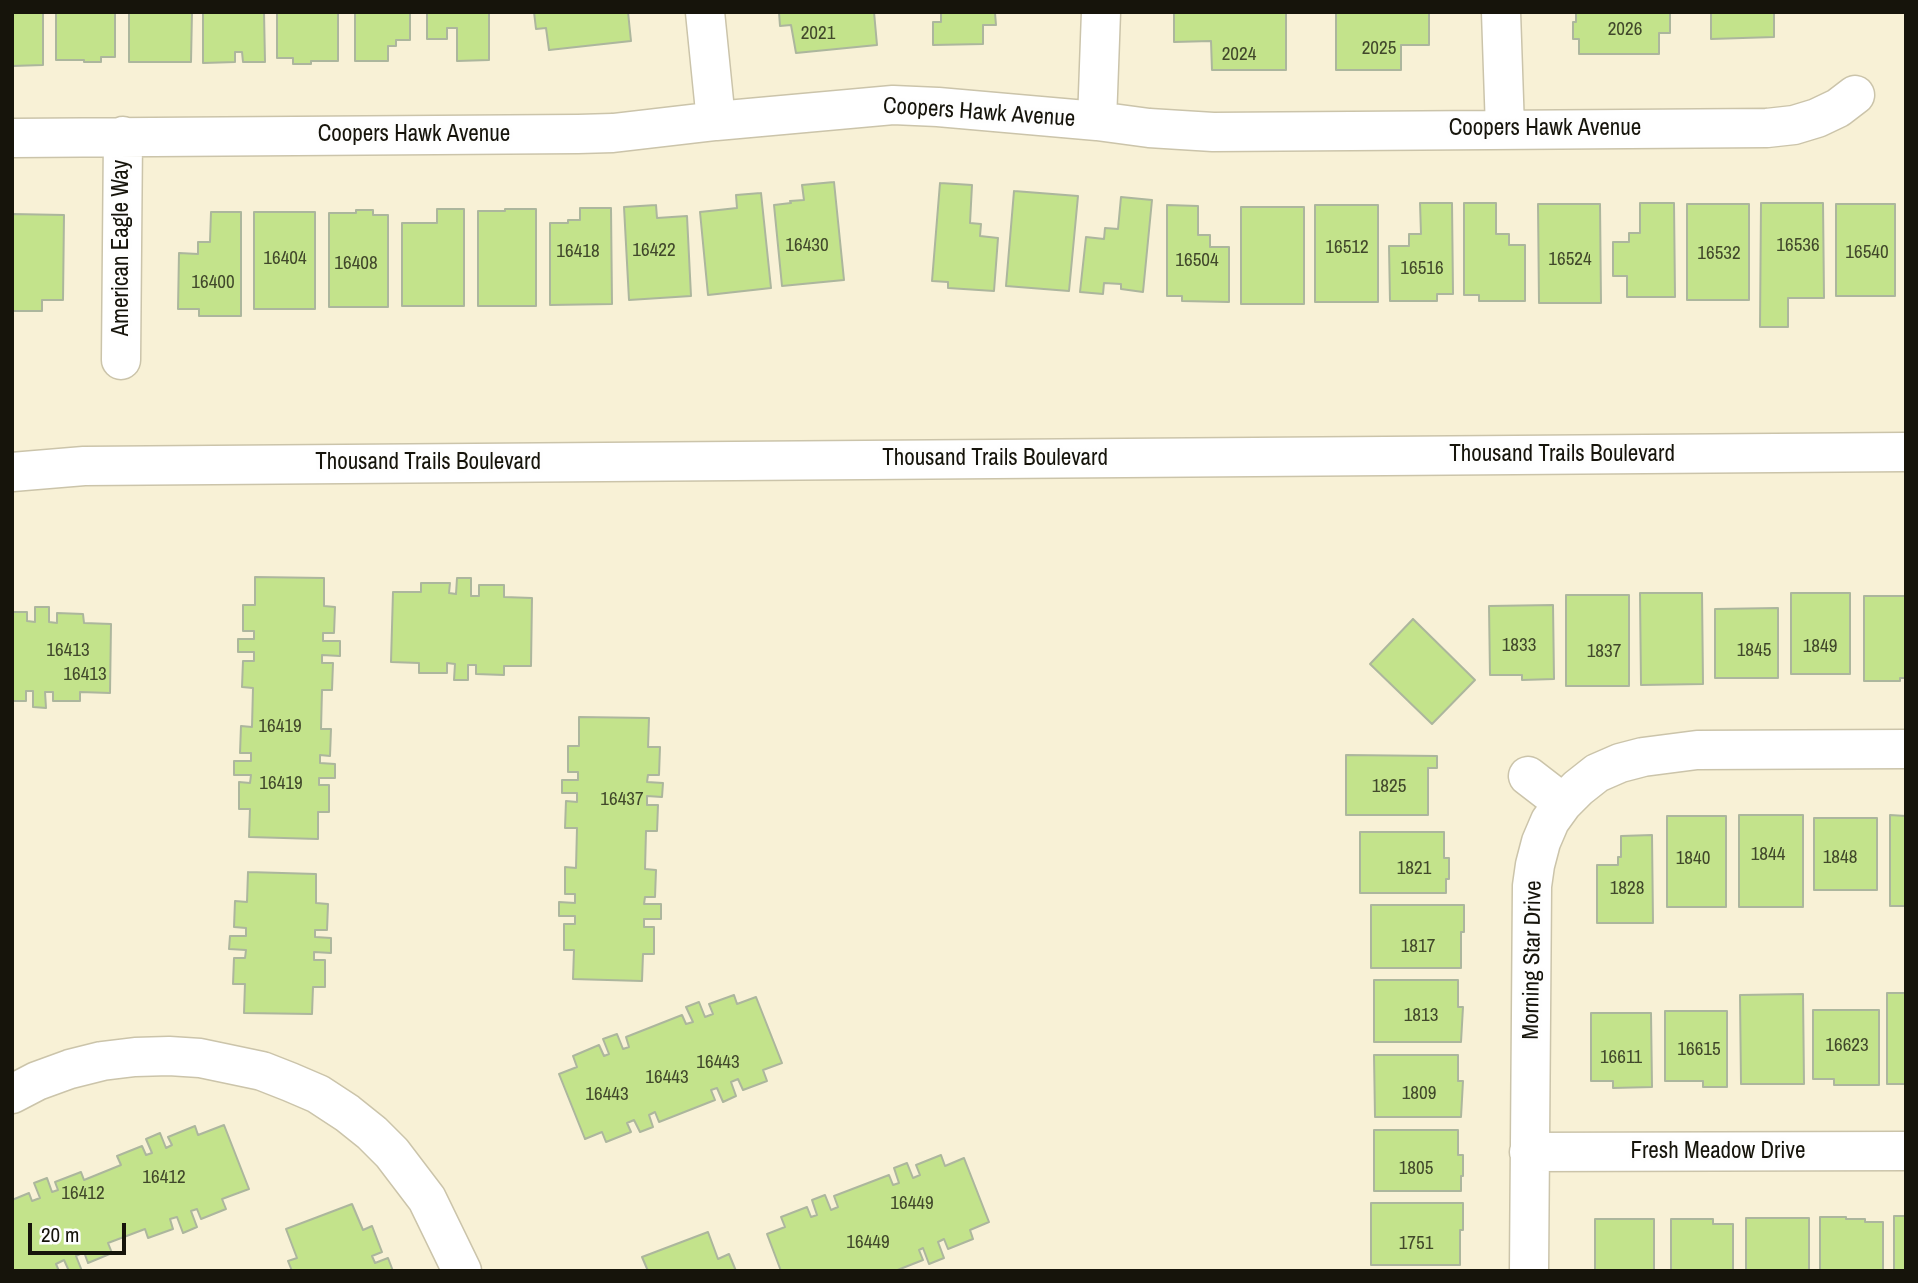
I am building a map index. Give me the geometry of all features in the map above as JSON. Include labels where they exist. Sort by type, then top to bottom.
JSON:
[{"type":"street","points":[[705,12],[716,121]]},
{"type":"street","points":[[1097,121],[1101,12]]},
{"type":"street","points":[[1501,12],[1505,130]]},
{"type":"street","name":"Coopers Hawk Avenue","points":[[12,138],[613,133],[893,105],[1213,132],[1767,128],[1794,125],[1816,118],[1838,108],[1855,95]]},
{"type":"street","name":"American Eagle Way","points":[[121,360],[123,136]]},
{"type":"street","name":"Thousand Trails Boulevard","points":[[12,445],[84,466]]},
{"type":"street","name":"Thousand Trails Boulevard","points":[[12,472],[84,466],[1906,452]]},
{"type":"street","name":"Morning Star Drive","points":[[1529,1271],[1532,886],[1541,842],[1550,821],[1563,803],[1597,773],[1620,763],[1662,754],[1697,750],[1906,749]]},
{"type":"street","points":[[1528,776],[1563,803]]},
{"type":"street","points":[[12,1094],[70,1069],[135,1057],[201,1058],[262,1071],[290,1082],[317,1094],[347,1113],[392,1153],[427,1199],[462,1271]]},
{"type":"street","name":"Fresh Meadow Drive","points":[[1530,1152],[1906,1151]]},
{"type":"building","points":[[12,12],[43,12],[43,65],[12,66]]},
{"type":"building","points":[[56,12],[115,12],[115,57],[101,57],[101,62],[56,60]]},
{"type":"building","points":[[129,12],[192,12],[191,62],[129,62]]},
{"type":"building","points":[[203,12],[264,12],[265,62],[243,62],[242,52],[235,52],[235,62],[203,63]]},
{"type":"building","points":[[277,12],[338,12],[338,61],[293,64],[293,58],[277,58]]},
{"type":"building","points":[[355,12],[410,12],[410,40],[396,40],[396,46],[388,46],[388,61],[355,61]]},
{"type":"building","points":[[427,12],[489,12],[489,60],[457,61],[457,28],[447,28],[447,39],[427,39]]},
{"type":"building","points":[[534,12],[628,12],[631,41],[549,50],[546,28],[536,29]]},
{"type":"building","points":[[779,12],[874,12],[877,45],[796,53],[791,25],[780,26]]},
{"type":"building","points":[[941,12],[1021,13],[995,13],[996,25],[983,25],[983,44],[933,45],[933,22],[941,22]]},
{"type":"building","points":[[1174,12],[1286,12],[1286,70],[1212,70],[1211,41],[1174,42]]},
{"type":"building","points":[[1336,12],[1429,12],[1429,45],[1401,45],[1401,70],[1336,70]]},
{"type":"building","points":[[1576,12],[1670,12],[1670,33],[1659,33],[1659,54],[1579,54],[1579,39],[1573,39]]},
{"type":"building","points":[[1711,12],[1774,12],[1774,37],[1711,39]]},
{"type":"building","points":[[834,182],[844,280],[782,286],[774,205],[804,200],[802,185]]},
{"type":"building","points":[[940,183],[972,185],[970,223],[981,224],[980,236],[998,238],[994,291],[948,288],[948,282],[932,281]]},
{"type":"building","points":[[1014,191],[1078,196],[1069,291],[1006,286]]},
{"type":"building","points":[[761,193],[771,288],[708,295],[700,212],[737,208],[736,195]]},
{"type":"building","points":[[1121,197],[1152,200],[1143,292],[1121,289],[1121,284],[1104,283],[1103,294],[1080,292],[1086,237],[1104,239],[1105,228],[1118,229]]},
{"type":"building","points":[[1420,203],[1452,203],[1453,294],[1437,294],[1437,301],[1390,301],[1389,246],[1409,246],[1409,234],[1421,234]]},
{"type":"building","points":[[1464,203],[1496,203],[1496,234],[1509,234],[1509,245],[1525,245],[1525,301],[1479,301],[1479,295],[1464,295]]},
{"type":"building","points":[[1640,203],[1674,203],[1675,297],[1627,297],[1627,276],[1613,276],[1613,242],[1629,242],[1629,233],[1640,233]]},
{"type":"building","points":[[1761,203],[1823,203],[1824,298],[1788,298],[1788,327],[1760,327]]},
{"type":"building","points":[[1538,204],[1600,204],[1601,303],[1539,303]]},
{"type":"building","points":[[1687,204],[1749,204],[1749,300],[1687,300]]},
{"type":"building","points":[[1836,204],[1895,204],[1895,296],[1836,296]]},
{"type":"building","points":[[656,205],[657,218],[687,216],[691,296],[629,300],[624,207]]},
{"type":"building","points":[[1167,205],[1198,206],[1198,235],[1210,235],[1210,247],[1229,247],[1229,302],[1182,301],[1182,296],[1167,296]]},
{"type":"building","points":[[1315,205],[1378,205],[1378,302],[1315,302]]},
{"type":"building","points":[[1241,207],[1304,207],[1304,304],[1241,304]]},
{"type":"building","points":[[580,208],[611,208],[612,304],[550,305],[550,223],[580,220]]},
{"type":"building","points":[[437,209],[464,209],[464,306],[402,306],[402,223],[437,223]]},
{"type":"building","points":[[536,209],[536,306],[478,306],[478,211]]},
{"type":"building","points":[[356,210],[373,210],[373,215],[388,215],[388,307],[329,307],[329,213],[356,213]]},
{"type":"building","points":[[211,212],[241,212],[241,316],[199,316],[199,309],[178,309],[179,253],[198,254],[198,242],[210,242]]},
{"type":"building","points":[[254,212],[315,212],[315,309],[254,309]]},
{"type":"building","points":[[12,214],[64,215],[63,300],[42,300],[42,311],[12,311]]},
{"type":"building","points":[[255,577],[324,578],[324,606],[335,607],[334,633],[323,633],[323,641],[340,641],[340,656],[322,655],[322,663],[333,663],[332,690],[322,690],[321,729],[331,729],[330,756],[320,755],[320,763],[335,764],[335,778],[319,778],[319,785],[329,785],[329,812],[318,812],[318,839],[249,837],[250,809],[239,809],[239,782],[250,783],[251,775],[234,775],[234,761],[251,761],[251,753],[240,753],[241,726],[252,727],[253,688],[242,687],[243,661],[254,661],[254,652],[238,652],[238,639],[254,639],[254,631],[243,631],[243,605],[255,605]]},
{"type":"building","points":[[457,578],[471,578],[471,596],[479,596],[479,585],[504,585],[504,597],[532,598],[531,666],[504,666],[504,675],[476,674],[476,665],[468,665],[468,680],[454,680],[455,664],[447,663],[447,673],[419,673],[419,663],[391,662],[393,592],[421,592],[421,583],[450,583],[449,593],[456,594]]},
{"type":"building","points":[[1640,593],[1702,593],[1703,684],[1641,685]]},
{"type":"building","points":[[1791,593],[1850,593],[1850,674],[1791,674]]},
{"type":"building","points":[[1566,595],[1629,595],[1629,686],[1566,686]]},
{"type":"building","points":[[1864,596],[1906,596],[1906,678],[1900,678],[1900,681],[1864,681]]},
{"type":"building","points":[[1553,605],[1554,679],[1522,680],[1522,675],[1490,675],[1489,606]]},
{"type":"building","points":[[35,607],[49,607],[49,622],[57,623],[57,613],[83,614],[84,623],[111,624],[110,693],[80,692],[80,701],[53,701],[53,692],[45,692],[46,708],[33,707],[33,691],[26,691],[26,701],[12,701],[12,612],[27,612],[27,621],[35,622]]},
{"type":"building","points":[[1778,608],[1778,678],[1715,678],[1715,609]]},
{"type":"building","points":[[1413,619],[1475,680],[1432,724],[1370,664]]},
{"type":"building","points":[[579,717],[649,718],[648,747],[660,747],[659,775],[648,775],[647,782],[663,783],[662,797],[647,796],[647,805],[658,805],[657,831],[646,831],[645,869],[656,870],[655,897],[645,897],[644,904],[661,904],[661,919],[644,919],[644,927],[654,927],[654,954],[643,954],[642,981],[573,979],[574,950],[564,950],[564,924],[575,924],[575,916],[559,916],[559,902],[575,903],[575,894],[565,894],[565,867],[576,868],[577,828],[565,828],[566,801],[577,802],[577,793],[562,793],[562,780],[578,780],[578,772],[568,772],[568,746],[579,746]]},
{"type":"building","points":[[1346,755],[1437,756],[1437,768],[1428,768],[1428,815],[1346,815]]},
{"type":"building","points":[[1739,815],[1803,815],[1803,907],[1739,907]]},
{"type":"building","points":[[1890,815],[1906,816],[1906,906],[1890,906]]},
{"type":"building","points":[[1667,816],[1726,816],[1726,907],[1667,907]]},
{"type":"building","points":[[1814,818],[1877,818],[1877,890],[1814,890]]},
{"type":"building","points":[[1360,832],[1444,832],[1444,858],[1449,858],[1446,893],[1360,893]]},
{"type":"building","points":[[1652,835],[1653,923],[1597,923],[1597,865],[1618,865],[1618,857],[1621,857],[1621,836]]},
{"type":"building","points":[[248,872],[316,874],[316,903],[328,904],[327,930],[315,930],[315,937],[331,938],[331,953],[314,952],[314,960],[325,960],[325,987],[313,987],[312,1014],[244,1013],[245,984],[233,984],[234,958],[245,958],[246,950],[229,949],[230,936],[246,936],[246,928],[234,927],[235,901],[247,902]]},
{"type":"building","points":[[1371,905],[1464,905],[1461,968],[1371,968]]},
{"type":"building","points":[[1374,980],[1458,980],[1458,1007],[1463,1007],[1461,1042],[1374,1042]]},
{"type":"building","points":[[1887,993],[1906,993],[1906,1084],[1887,1084]]},
{"type":"building","points":[[1803,994],[1804,1084],[1741,1084],[1740,995]]},
{"type":"building","points":[[734,995],[737,1004],[756,997],[782,1063],[763,1070],[767,1081],[743,1090],[738,1079],[731,1082],[736,1096],[723,1102],[717,1088],[711,1090],[715,1100],[659,1122],[655,1112],[649,1115],[653,1127],[640,1132],[634,1120],[627,1123],[631,1132],[606,1142],[602,1132],[585,1139],[559,1074],[577,1067],[573,1056],[599,1045],[604,1056],[609,1054],[603,1039],[617,1034],[623,1049],[629,1047],[626,1037],[682,1015],[686,1024],[693,1022],[686,1007],[699,1002],[705,1017],[713,1014],[709,1004]]},
{"type":"building","points":[[1813,1010],[1879,1010],[1879,1085],[1834,1085],[1834,1079],[1813,1079]]},
{"type":"building","points":[[1665,1011],[1727,1011],[1727,1087],[1703,1087],[1703,1081],[1665,1081]]},
{"type":"building","points":[[1591,1013],[1651,1013],[1652,1087],[1613,1088],[1613,1081],[1591,1081]]},
{"type":"building","points":[[1374,1055],[1458,1055],[1458,1081],[1463,1081],[1461,1117],[1375,1117]]},
{"type":"building","points":[[224,1125],[249,1189],[222,1199],[226,1209],[201,1219],[197,1209],[191,1211],[197,1227],[183,1233],[177,1217],[170,1219],[173,1229],[148,1238],[145,1229],[108,1243],[112,1253],[88,1263],[84,1252],[76,1256],[82,1271],[69,1271],[64,1260],[56,1264],[59,1271],[12,1271],[12,1200],[29,1193],[32,1201],[40,1198],[34,1183],[47,1178],[52,1192],[58,1190],[55,1182],[81,1172],[84,1180],[121,1165],[117,1156],[142,1146],[146,1155],[152,1153],[146,1139],[160,1133],[166,1148],[172,1145],[168,1137],[195,1126],[198,1135]]},
{"type":"building","points":[[1374,1130],[1458,1130],[1458,1155],[1463,1155],[1461,1191],[1374,1191]]},
{"type":"building","points":[[941,1155],[945,1166],[964,1158],[989,1222],[970,1230],[973,1239],[948,1249],[944,1239],[938,1242],[944,1258],[929,1264],[923,1248],[919,1250],[923,1260],[895,1271],[781,1271],[767,1234],[785,1227],[781,1217],[807,1207],[811,1217],[817,1215],[812,1200],[825,1195],[831,1210],[838,1207],[834,1196],[889,1175],[893,1185],[899,1183],[894,1168],[907,1163],[913,1178],[920,1175],[916,1165]]},
{"type":"building","points":[[1371,1203],[1463,1203],[1460,1265],[1371,1265]]},
{"type":"building","points":[[352,1204],[363,1230],[372,1226],[382,1252],[372,1256],[375,1263],[388,1258],[393,1271],[292,1271],[288,1261],[297,1258],[286,1229]]},
{"type":"building","points":[[1894,1216],[1906,1216],[1906,1271],[1894,1271]]},
{"type":"building","points":[[1820,1217],[1883,1222],[1883,1271],[1820,1271]]},
{"type":"building","points":[[1746,1218],[1809,1218],[1809,1271],[1746,1271]]},
{"type":"building","points":[[1595,1219],[1654,1219],[1654,1271],[1595,1271]]},
{"type":"building","points":[[1671,1219],[1713,1219],[1713,1224],[1733,1224],[1733,1271],[1671,1271]]},
{"type":"building","points":[[708,1232],[718,1259],[729,1254],[736,1271],[648,1271],[642,1257]]}]
